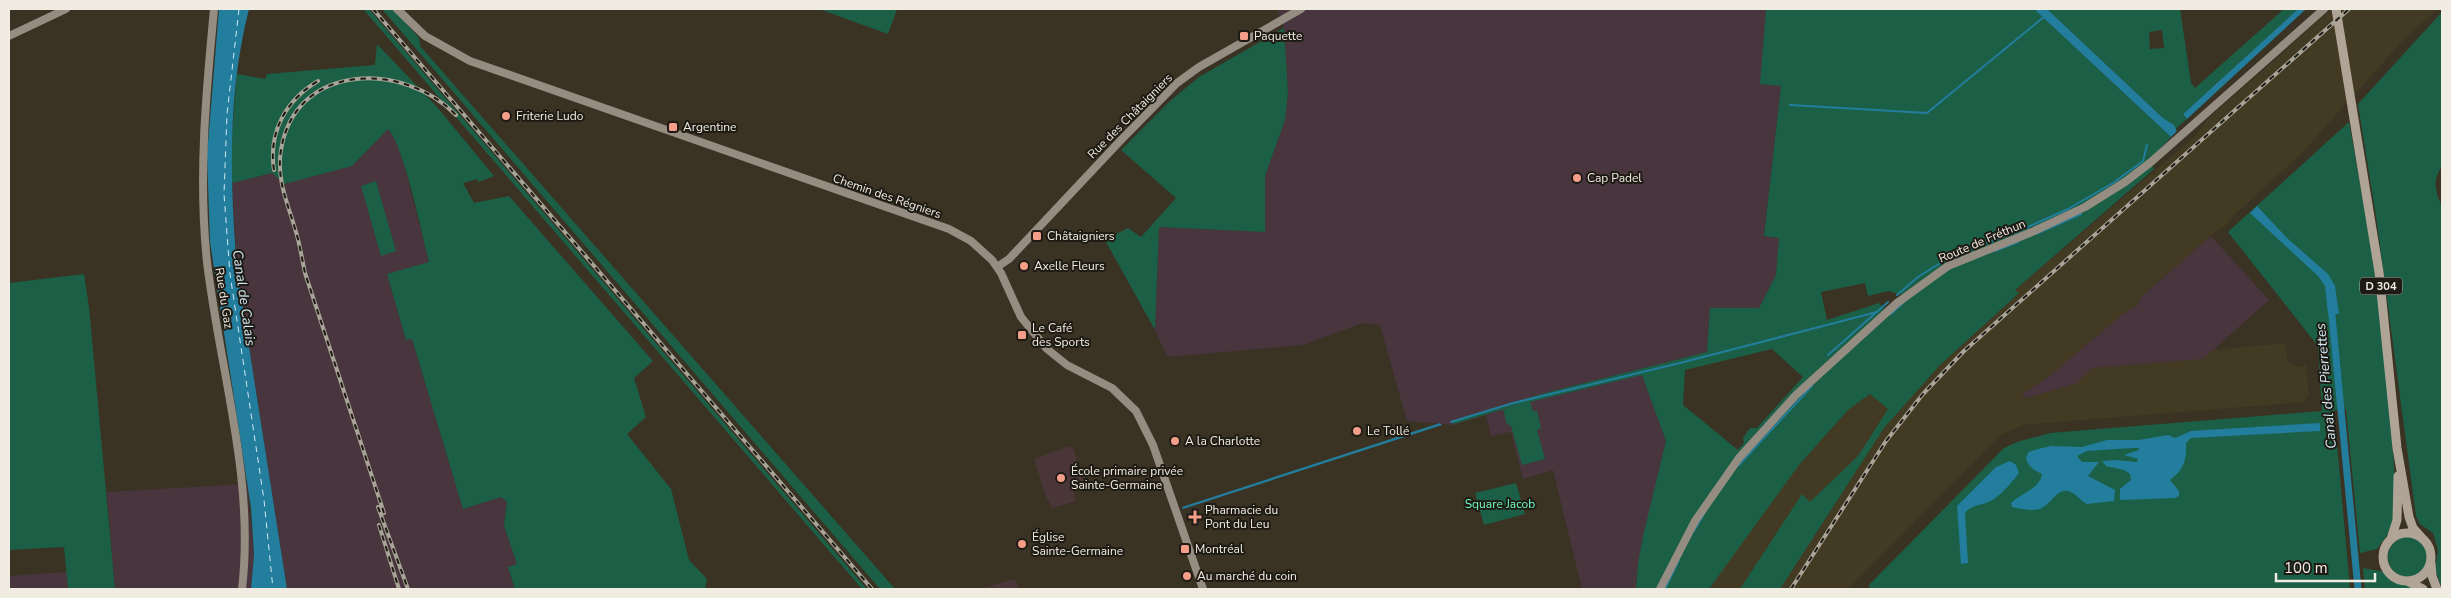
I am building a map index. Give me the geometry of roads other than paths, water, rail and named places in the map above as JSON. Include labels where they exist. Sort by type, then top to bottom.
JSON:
[{"type":"main road","name":"D 304","points":[[2336,9],[2380,279],[2398,448],[2409,517],[2413,528],[2422,538]]},
{"type":"main road","name":"D 304","points":[[2388,542],[2394,532],[2397,520],[2398,448]]},
{"type":"main road","points":[[2423,589],[2392,575],[2385,565],[2384,552],[2388,542],[2395,536],[2404,533],[2414,534],[2422,538],[2430,549],[2431,571],[2437,589]]},
{"type":"main road","points":[[2402,580],[2412,580],[2420,577],[2427,570],[2431,561]]},
{"type":"street","points":[[9,36],[66,9]]},
{"type":"street","name":"Rue du Gaz","points":[[214,9],[203,147],[203,210],[210,278],[242,482],[246,545],[242,589]]},
{"type":"street","name":"Chemin des Régniers","points":[[397,9],[425,36],[470,61],[949,229],[978,246],[997,267],[1018,312],[1041,343],[1067,365],[1118,393],[1136,411],[1153,445],[1204,589]]},
{"type":"street","name":"Rue des Châtaigniers","points":[[997,267],[1009,259],[1127,133],[1177,83],[1195,70],[1301,9]]},
{"type":"street","name":"Route de Fréthun","points":[[1660,589],[1701,512],[1739,458],[1796,395],[1897,303],[1948,266],[2032,232],[2094,202],[2132,177],[2324,9]]},
{"type":"water","points":[[219,9],[249,9],[237,74],[232,139],[237,270],[287,589],[251,589],[254,555],[251,508],[210,242],[207,155]]},
{"type":"water","points":[[2034,9],[2047,9],[2163,118],[2174,125],[2177,131],[2171,137]]},
{"type":"water","points":[[2298,9],[2306,9],[2187,119],[2183,114]]},
{"type":"water","points":[[2257,206],[2287,238],[2328,274],[2335,286],[2339,314],[2328,313],[2325,286],[2318,276],[2250,213]]},
{"type":"water","points":[[1440,423],[1442,425],[1183,509],[1182,507]]},
{"type":"water","points":[[2320,423],[2320,431],[2191,438],[2186,443],[2184,464],[2179,472],[2170,480],[2179,491],[2179,496],[2175,498],[2120,500],[2120,489],[2131,480],[2130,474],[2124,470],[2106,466],[2102,461],[2137,462],[2138,459],[2124,455],[2139,450],[2139,448],[2087,451],[2077,456],[2082,462],[2099,462],[2088,476],[2115,490],[2114,501],[2087,504],[2073,493],[2062,491],[2046,506],[2039,509],[2027,510],[2012,507],[2011,503],[2015,499],[2034,487],[2041,479],[2042,474],[2029,465],[2026,457],[2029,452],[2038,449],[2051,446],[2082,447],[2107,440],[2139,440],[2168,435],[2175,438],[2191,431]]},
{"type":"water","points":[[2010,461],[2016,465],[2019,473],[2010,484],[1994,499],[1975,506],[1965,513],[1968,563],[1961,564],[1957,506],[1996,467]]},
{"type":"waterway","points":[[1790,105],[1927,113],[2045,16]]},
{"type":"waterway","points":[[1897,295],[1918,277],[1950,257],[2019,231],[2068,209],[2113,183],[2143,161],[2147,145]]},
{"type":"waterway","points":[[2036,234],[2081,214]]},
{"type":"waterway","points":[[1995,251],[2018,242]]},
{"type":"waterway","points":[[1828,355],[1888,302]]},
{"type":"waterway","points":[[1891,314],[1904,302]]},
{"type":"waterway","name":"Canal des Pierrettes","points":[[2331,305],[2358,589]]},
{"type":"waterway","points":[[1451,422],[1513,403],[1676,364],[1877,312]]},
{"type":"waterway","points":[[1739,465],[1812,386]]},
{"type":"waterway","points":[[1694,531],[1704,514]]},
{"type":"waterway","points":[[1665,589],[1679,560]]},
{"type":"railway","points":[[373,9],[872,589]]},
{"type":"railway","points":[[1791,589],[1886,441],[1923,394],[1964,351],[2349,9]]},
{"type":"railway","points":[[384,513],[305,273],[281,181],[281,150],[290,121],[307,100],[329,86],[354,79],[381,79],[409,85],[434,97],[456,115]]},
{"type":"railway","points":[[274,170],[274,143],[282,118],[288,107],[318,81]]},
{"type":"railway","points":[[378,507],[408,589]]},
{"type":"railway","points":[[379,525],[399,589]]},
{"type":"place","name":"Paquette","points":[[1244,36]]},
{"type":"place","name":"Friterie Ludo","points":[[506,116]]},
{"type":"place","name":"Argentine","points":[[673,127]]},
{"type":"place","name":"Cap Padel","points":[[1577,178]]},
{"type":"place","name":"Châtaigniers","points":[[1037,236]]},
{"type":"place","name":"Axelle Fleurs","points":[[1024,266]]},
{"type":"place","name":"Le Café des Sports","points":[[1022,335]]},
{"type":"place","name":"Le Tollé","points":[[1357,431]]},
{"type":"place","name":"A la Charlotte","points":[[1175,441]]},
{"type":"place","name":"École primaire privée Sainte-Germaine","points":[[1061,478]]},
{"type":"place","name":"Pharmacie du Pont du Leu","points":[[1195,517]]},
{"type":"place","name":"Église Sainte-Germaine","points":[[1022,544]]},
{"type":"place","name":"Montréal","points":[[1185,549]]},
{"type":"place","name":"Au marché du coin","points":[[1187,576]]},
{"type":"water label","name":"Canal de Calais","points":[[244,298]]},
{"type":"park label","name":"Square Jacob","points":[[1500,504]]}]
